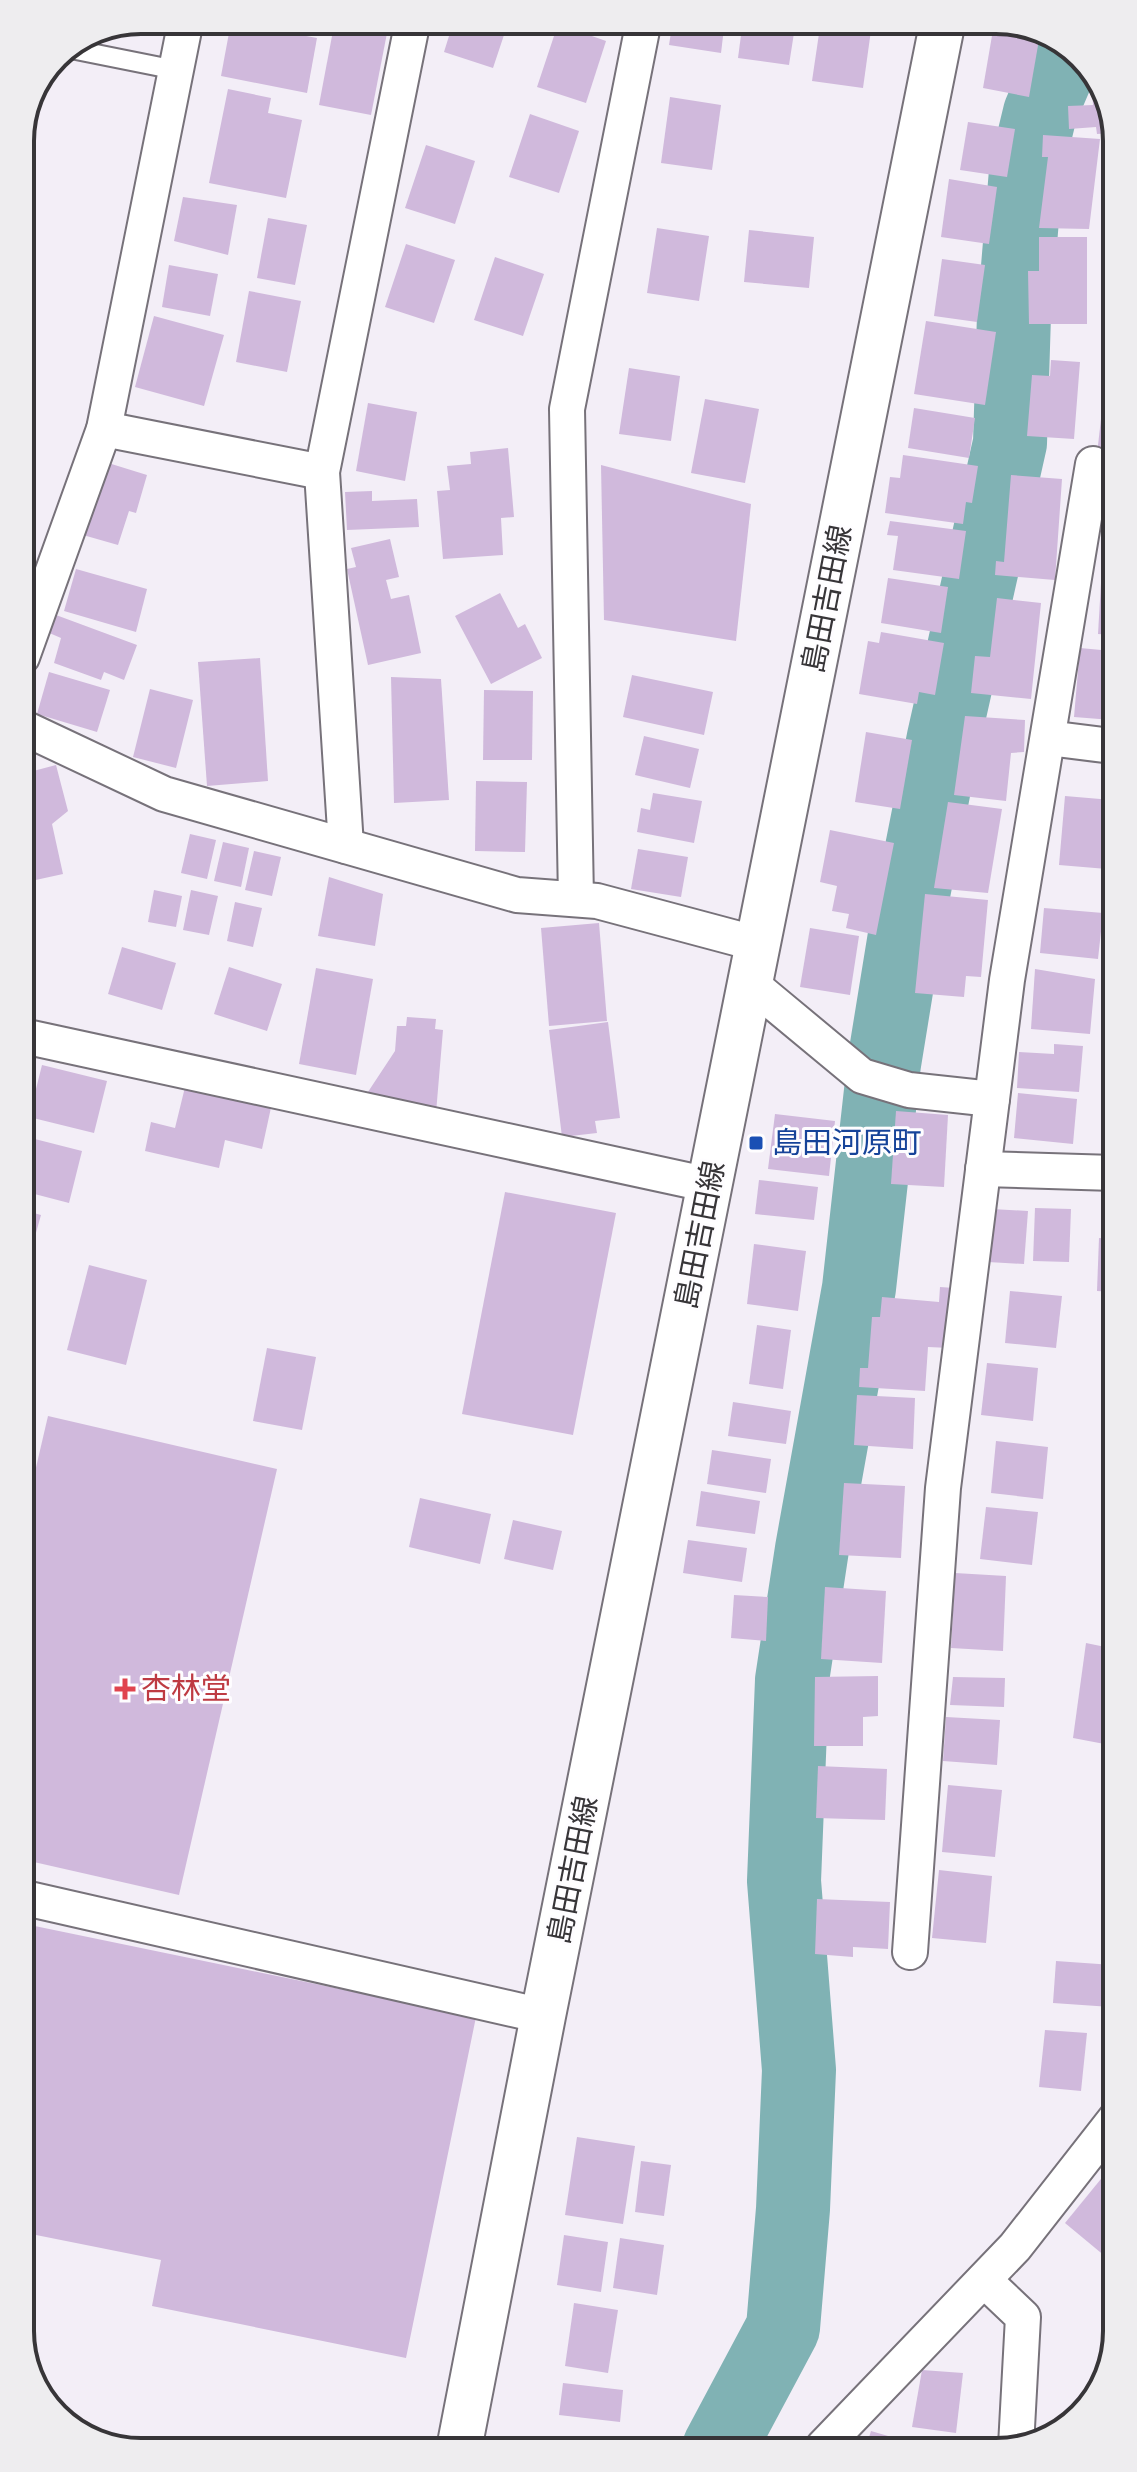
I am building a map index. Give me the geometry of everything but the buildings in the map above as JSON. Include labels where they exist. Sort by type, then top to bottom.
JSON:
[{"type":"main road","name":"島田吉田線","points":[[461,2438],[940,34]]},
{"type":"street","points":[[34,624],[104,429],[183,34]]},
{"type":"street","points":[[346,846],[322,472],[410,34]]},
{"type":"street","points":[[576,899],[567,409],[641,34]]},
{"type":"street","points":[[104,429],[322,472]]},
{"type":"street","points":[[910,1952],[943,1488],[1007,980],[1093,464]]},
{"type":"street","points":[[34,733],[164,794],[517,895],[597,901],[754,964],[862,1076],[909,1090],[992,1099]]},
{"type":"street","points":[[1048,738],[1103,745]]},
{"type":"street","points":[[34,1038],[710,1185]]},
{"type":"street","points":[[983,1169],[1103,1173]]},
{"type":"street","points":[[34,1900],[543,2016]]},
{"type":"street","points":[[832,2438],[1015,2247],[1103,2135]]},
{"type":"street","points":[[984,2280],[1023,2317],[1017,2435]]},
{"type":"lane","points":[[83,51],[176,70]]},
{"type":"waterway","points":[[724,2438],[783,2328],[793,2209],[799,2070],[784,1881],[792,1680],[859,1288],[884,1064],[905,935],[944,737],[1010,443],[1014,315],[1026,171],[1040,113],[1063,58]]},
{"type":"place","name":"島田河原町","points":[[756,1143]]},
{"type":"place","name":"杏林堂","points":[[125,1689]]}]
